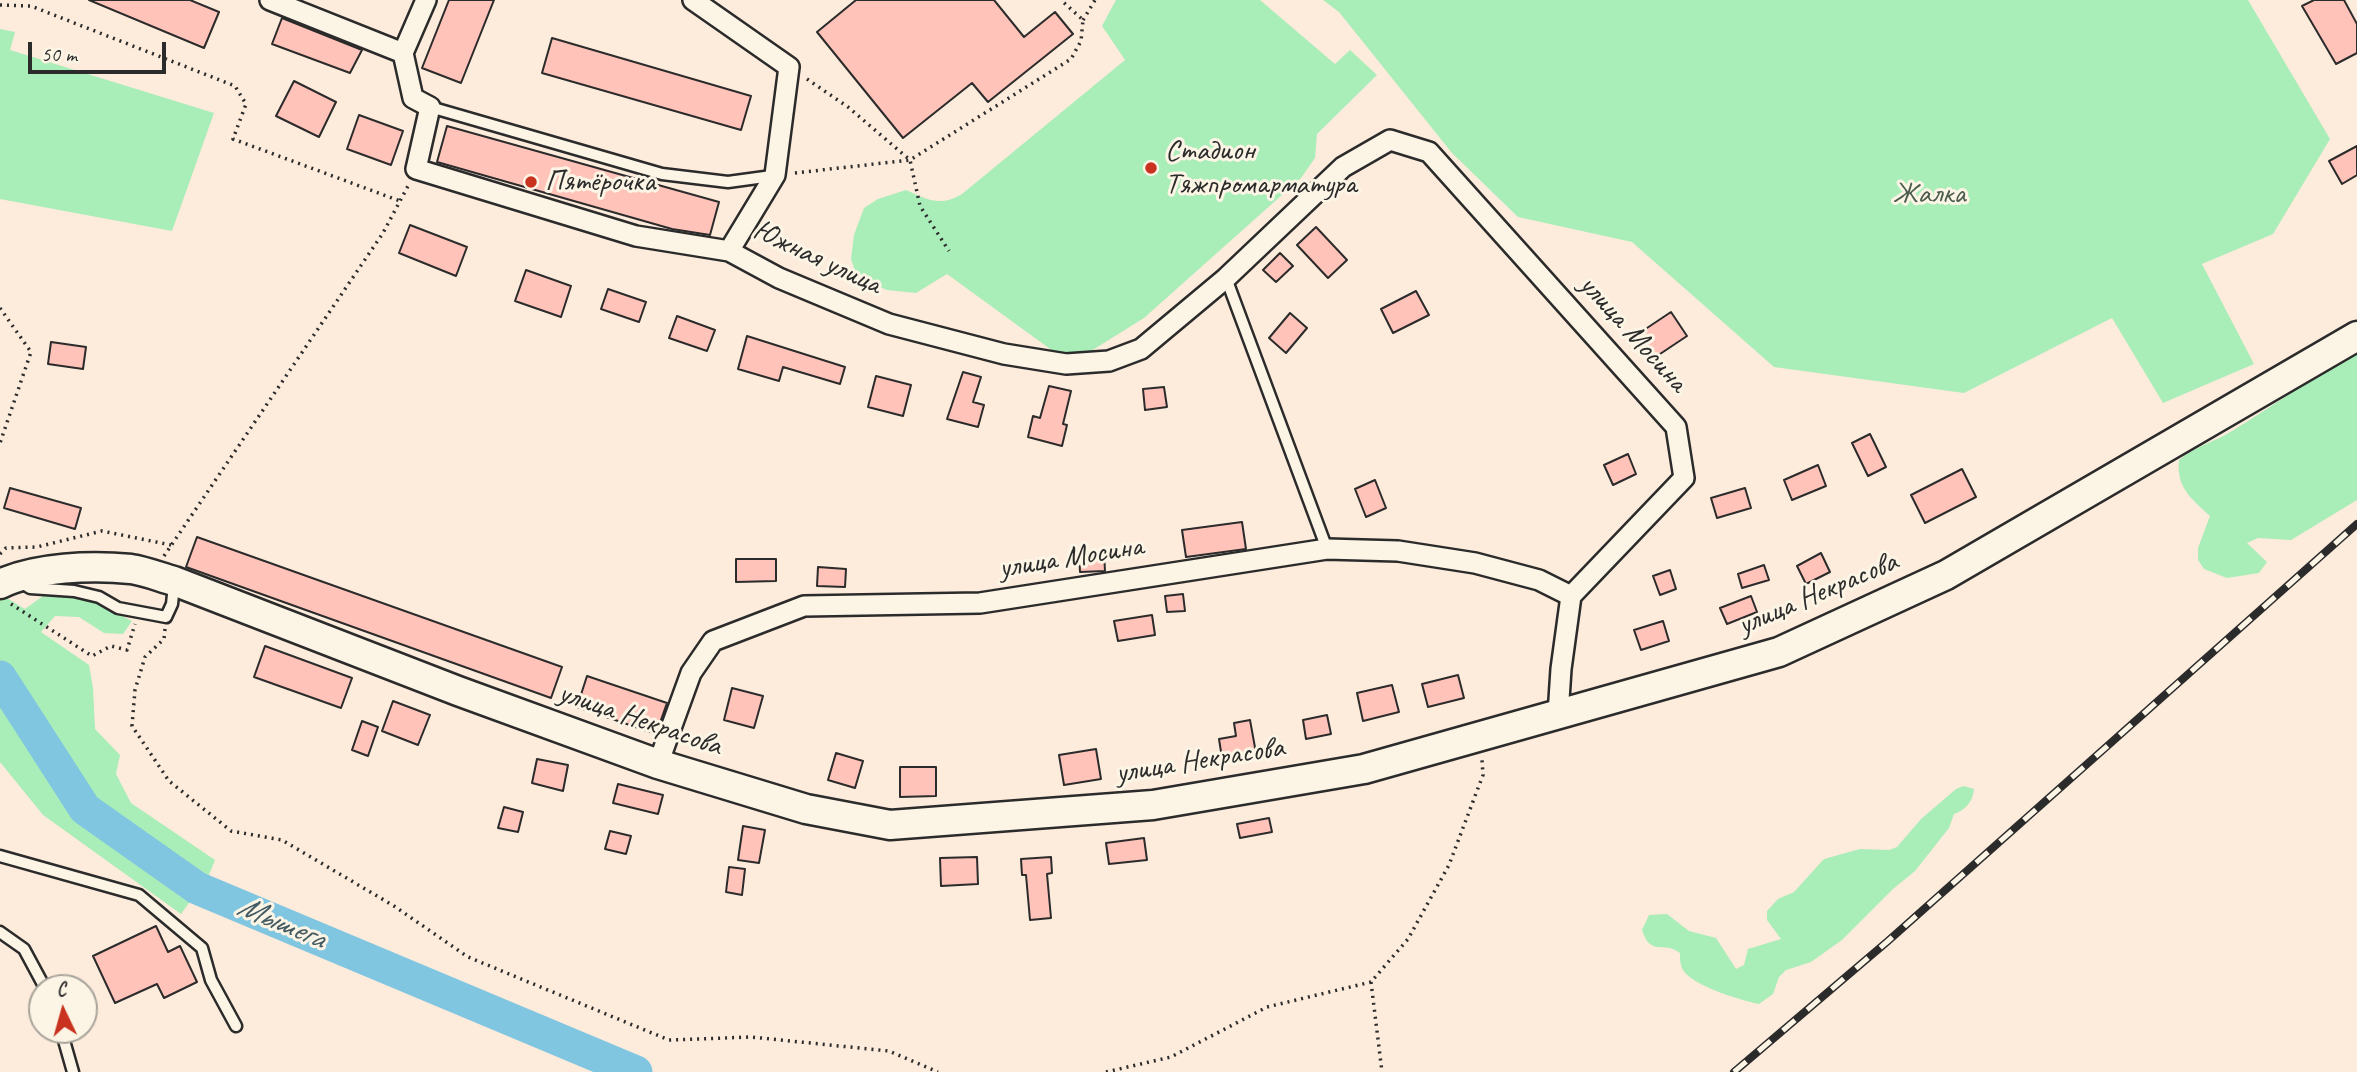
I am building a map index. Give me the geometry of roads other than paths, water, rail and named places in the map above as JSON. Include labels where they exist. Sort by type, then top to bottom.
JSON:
[{"type":"main road","name":"улица Некрасова","points":[[3,578],[55,570],[133,569],[658,764],[806,809],[890,825],[1153,805],[1364,769],[1779,652],[1946,575],[2357,336]]},
{"type":"street","points":[[426,0],[403,53],[413,98],[430,107]]},
{"type":"street","points":[[693,0],[789,67],[775,175],[729,251]]},
{"type":"street","points":[[274,1],[403,53]]},
{"type":"street","name":"Южная улица","points":[[430,107],[416,169],[636,236],[729,251],[779,278],[889,324],[1004,354],[1066,363],[1109,361],[1141,349],[1226,278],[1343,167],[1390,139]]},
{"type":"street","name":"улица Мосина","points":[[658,764],[691,673],[713,641],[804,606],[981,603],[1327,548],[1398,551],[1475,563],[1539,580],[1571,596],[1684,478],[1676,427],[1429,152],[1390,139]]},
{"type":"street","points":[[1558,715],[1571,596]]},
{"type":"lane","points":[[430,107],[662,174],[728,183],[775,175]]},
{"type":"lane","points":[[1226,278],[1327,548]]},
{"type":"lane","points":[[3,578],[30,588],[74,591],[99,597],[118,608],[139,614],[166,617],[172,604],[163,578]]},
{"type":"lane","points":[[0,856],[139,895],[202,948],[211,980],[236,1026]]},
{"type":"lane","points":[[0,932],[24,949],[37,974]]},
{"type":"lane","points":[[65,1044],[73,1072]]},
{"type":"waterway","name":"Мышега","points":[[0,677],[85,809],[197,888],[636,1072]]},
{"type":"railway","points":[[1734,1072],[1888,941],[2357,524]]},
{"type":"place","name":"Стадион Тяжпромарматура","points":[[1151,168]]},
{"type":"place","name":"Пятёрочка","points":[[531,182]]},
{"type":"park label","name":"Жалка","points":[[1929,194]]}]
